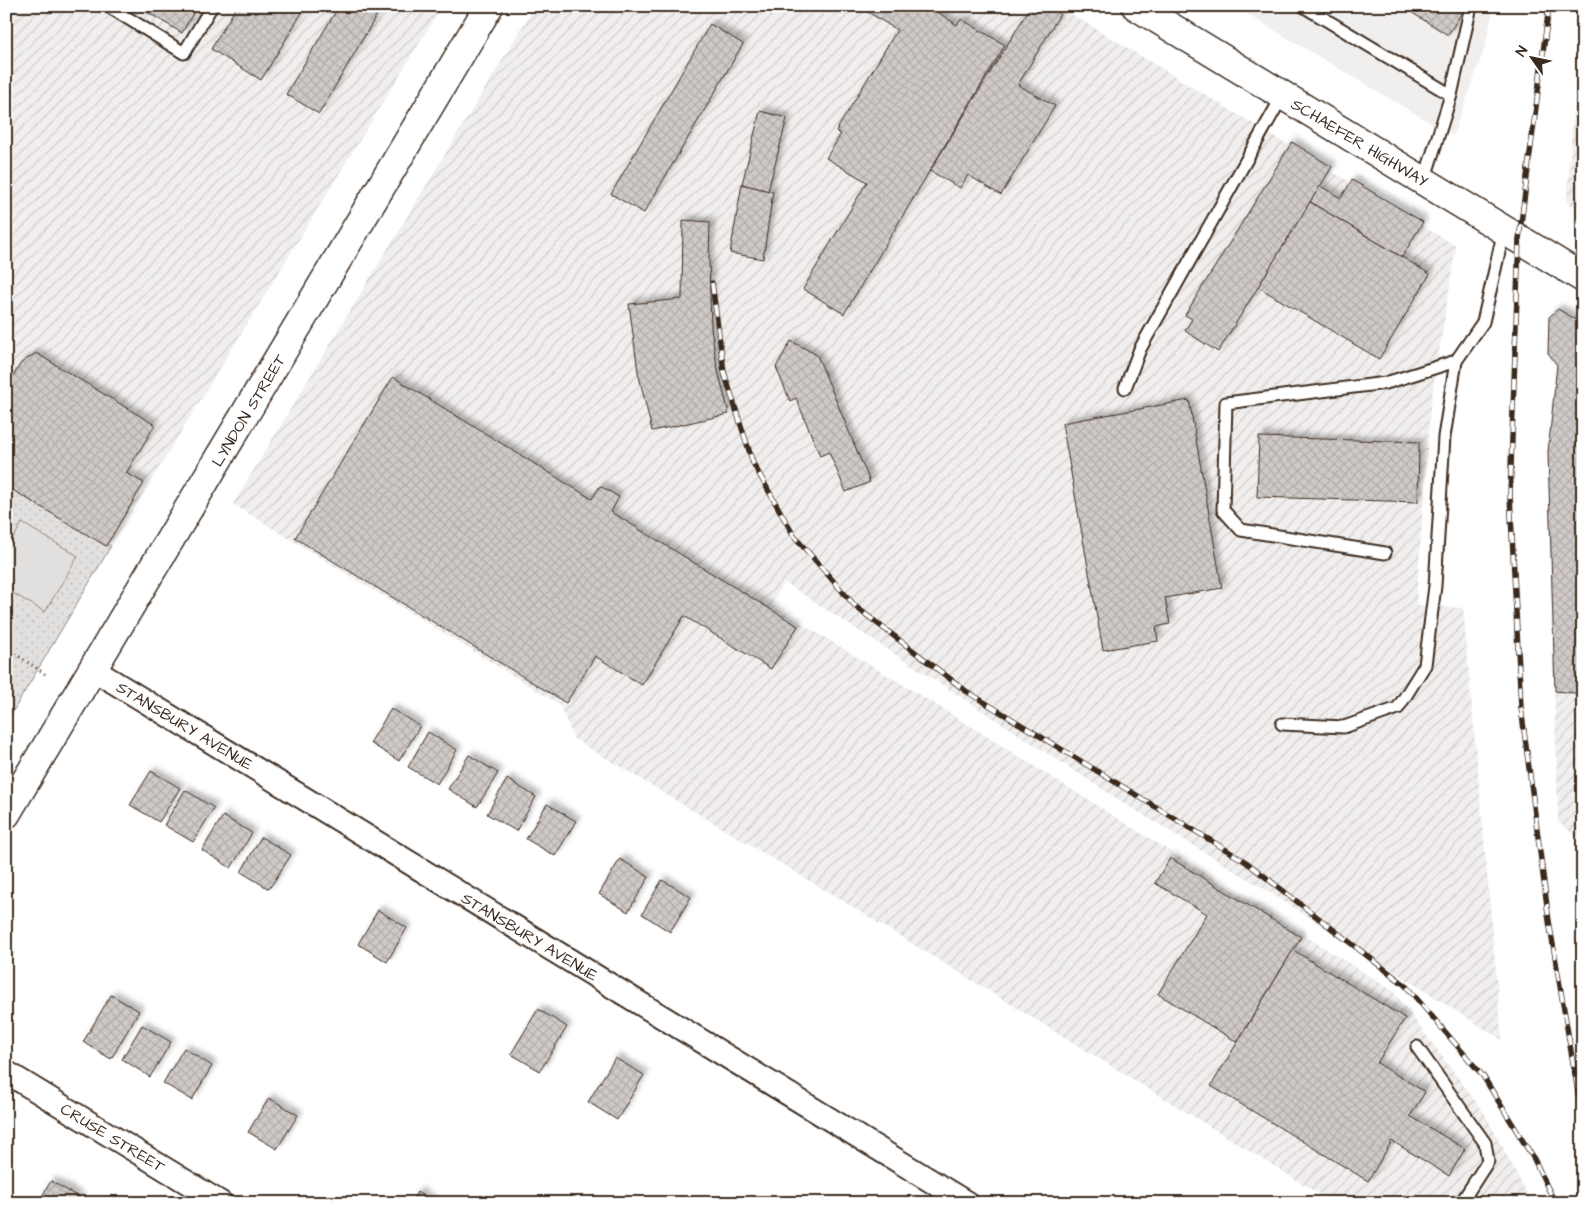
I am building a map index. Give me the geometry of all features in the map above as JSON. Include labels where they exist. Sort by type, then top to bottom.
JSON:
[{"type":"street","name":"LYNDON STREET","points":[[6,814],[78,692],[94,670],[489,6]]},
{"type":"street","name":"SCHAEFER HIGHWAY","points":[[1136,6],[1583,278]]},
{"type":"street","name":"STANSBURY AVENUE","points":[[94,670],[967,1203]]},
{"type":"street","name":"CRUSE STREET","points":[[6,1072],[221,1203]]},
{"type":"lane","points":[[108,6],[184,53],[212,6]]},
{"type":"lane","points":[[1303,6],[1451,94]]},
{"type":"lane","points":[[1424,181],[1451,94],[1471,6]]},
{"type":"lane","points":[[1124,388],[1140,349],[1283,95]]},
{"type":"lane","points":[[1282,724],[1344,727],[1398,708],[1425,665],[1435,586],[1444,437],[1456,361],[1484,322],[1504,230]]},
{"type":"lane","points":[[1385,554],[1241,530],[1223,510],[1226,403],[1386,382],[1456,361]]},
{"type":"lane","points":[[1416,1046],[1485,1143],[1488,1161],[1461,1203]]},
{"type":"path","points":[[6,635],[11,646],[10,666],[6,672]]},
{"type":"path","points":[[11,651],[45,674]]},
{"type":"shaded area","points":[[6,6],[442,6],[111,546],[6,483]]},
{"type":"shaded area","points":[[535,6],[1058,6],[1456,246],[1430,408],[1416,605],[1463,608],[1502,1040],[1263,888],[1130,807],[784,582],[771,605],[943,709],[1393,991],[1485,1114],[1532,1203],[1334,1203],[833,895],[574,739],[559,704],[233,504]]},
{"type":"shaded area","points":[[1233,6],[1494,6],[1485,47],[1453,136]]},
{"type":"shaded area","points":[[1583,60],[1583,212],[1567,202],[1573,113]]},
{"type":"shaded area","points":[[1583,327],[1583,874],[1577,837],[1558,822],[1548,452]]},
{"type":"shaded area","points":[[6,483],[111,546],[6,723]]},
{"type":"shaded area","points":[[22,523],[78,556],[45,612],[6,589],[6,551]]},
{"type":"building","points":[[151,6],[197,6],[182,33],[147,12]]},
{"type":"building","points":[[237,6],[306,6],[261,80],[211,49]]},
{"type":"building","points":[[339,6],[382,6],[319,114],[286,94]]},
{"type":"building","points":[[858,6],[939,6],[936,11],[957,25],[961,19],[1005,45],[844,314],[803,289],[867,182],[826,158],[841,134],[836,131],[897,30]]},
{"type":"building","points":[[1031,6],[1047,6],[1060,14],[1018,85],[1055,106],[1001,195],[968,175],[960,188],[930,171]]},
{"type":"building","points":[[1401,6],[1448,6],[1461,14],[1448,35]]},
{"type":"building","points":[[710,24],[743,44],[644,213],[611,194]]},
{"type":"building","points":[[760,111],[787,118],[768,191],[742,184]]},
{"type":"building","points":[[1292,142],[1332,167],[1218,352],[1185,331],[1192,319],[1185,315]]},
{"type":"building","points":[[1352,180],[1423,222],[1402,257],[1310,202],[1320,186],[1341,198]]},
{"type":"building","points":[[742,184],[773,192],[763,259],[730,253]]},
{"type":"building","points":[[1310,202],[1430,274],[1379,359],[1258,287]]},
{"type":"building","points":[[683,220],[710,222],[711,328],[717,367],[729,414],[652,431],[638,372],[629,304],[682,299]]},
{"type":"building","points":[[1558,309],[1583,324],[1583,694],[1555,691],[1548,452],[1557,365],[1548,353],[1549,317]]},
{"type":"building","points":[[791,341],[817,355],[870,482],[846,492],[829,452],[820,456],[796,398],[790,401],[776,367]]},
{"type":"building","points":[[36,353],[155,425],[126,473],[144,483],[106,546],[6,486],[6,388],[21,363]]},
{"type":"building","points":[[393,377],[592,499],[600,486],[619,497],[611,512],[798,626],[771,669],[684,616],[642,685],[595,656],[566,703],[295,538]]},
{"type":"building","points":[[1189,400],[1222,588],[1165,598],[1170,624],[1156,627],[1158,641],[1103,650],[1062,423]]},
{"type":"building","points":[[1259,437],[1419,442],[1418,502],[1257,497]]},
{"type":"building","points":[[391,709],[420,726],[399,761],[370,743]]},
{"type":"building","points":[[428,732],[457,750],[437,784],[408,767]]},
{"type":"building","points":[[469,755],[498,773],[477,807],[448,789]]},
{"type":"building","points":[[151,771],[180,788],[159,822],[130,805]]},
{"type":"building","points":[[507,779],[536,797],[516,831],[487,814]]},
{"type":"building","points":[[185,790],[214,808],[193,842],[164,825]]},
{"type":"building","points":[[547,804],[576,821],[555,856],[526,839]]},
{"type":"building","points":[[223,816],[252,833],[231,868],[202,850]]},
{"type":"building","points":[[261,837],[291,855],[269,889],[241,872]]},
{"type":"building","points":[[1170,858],[1301,937],[1237,1042],[1158,994],[1207,914],[1155,883]]},
{"type":"building","points":[[620,859],[649,877],[628,912],[599,894]]},
{"type":"building","points":[[662,880],[691,897],[670,932],[642,914]]},
{"type":"building","points":[[378,910],[407,928],[387,962],[358,944]]},
{"type":"building","points":[[1293,950],[1405,1018],[1377,1063],[1425,1092],[1410,1116],[1465,1149],[1449,1176],[1392,1141],[1368,1181],[1211,1086]]},
{"type":"building","points":[[111,995],[139,1011],[111,1059],[83,1042]]},
{"type":"building","points":[[538,1009],[567,1027],[540,1071],[511,1054]]},
{"type":"building","points":[[142,1025],[171,1042],[150,1077],[122,1059]]},
{"type":"building","points":[[184,1048],[212,1066],[192,1100],[163,1083]]},
{"type":"building","points":[[615,1058],[644,1075],[617,1120],[588,1102]]},
{"type":"building","points":[[269,1098],[298,1115],[277,1149],[248,1132]]},
{"type":"building","points":[[51,1181],[80,1198],[78,1203],[38,1203]]},
{"type":"building","points":[[417,1192],[435,1203],[411,1203]]},
{"type":"railway","points":[[1549,6],[1519,239],[1510,496],[1521,707],[1549,921],[1583,1122]]},
{"type":"railway","points":[[712,283],[724,372],[753,463],[794,536],[856,607],[966,691],[1246,862],[1405,985],[1483,1076],[1534,1159],[1555,1203]]}]
